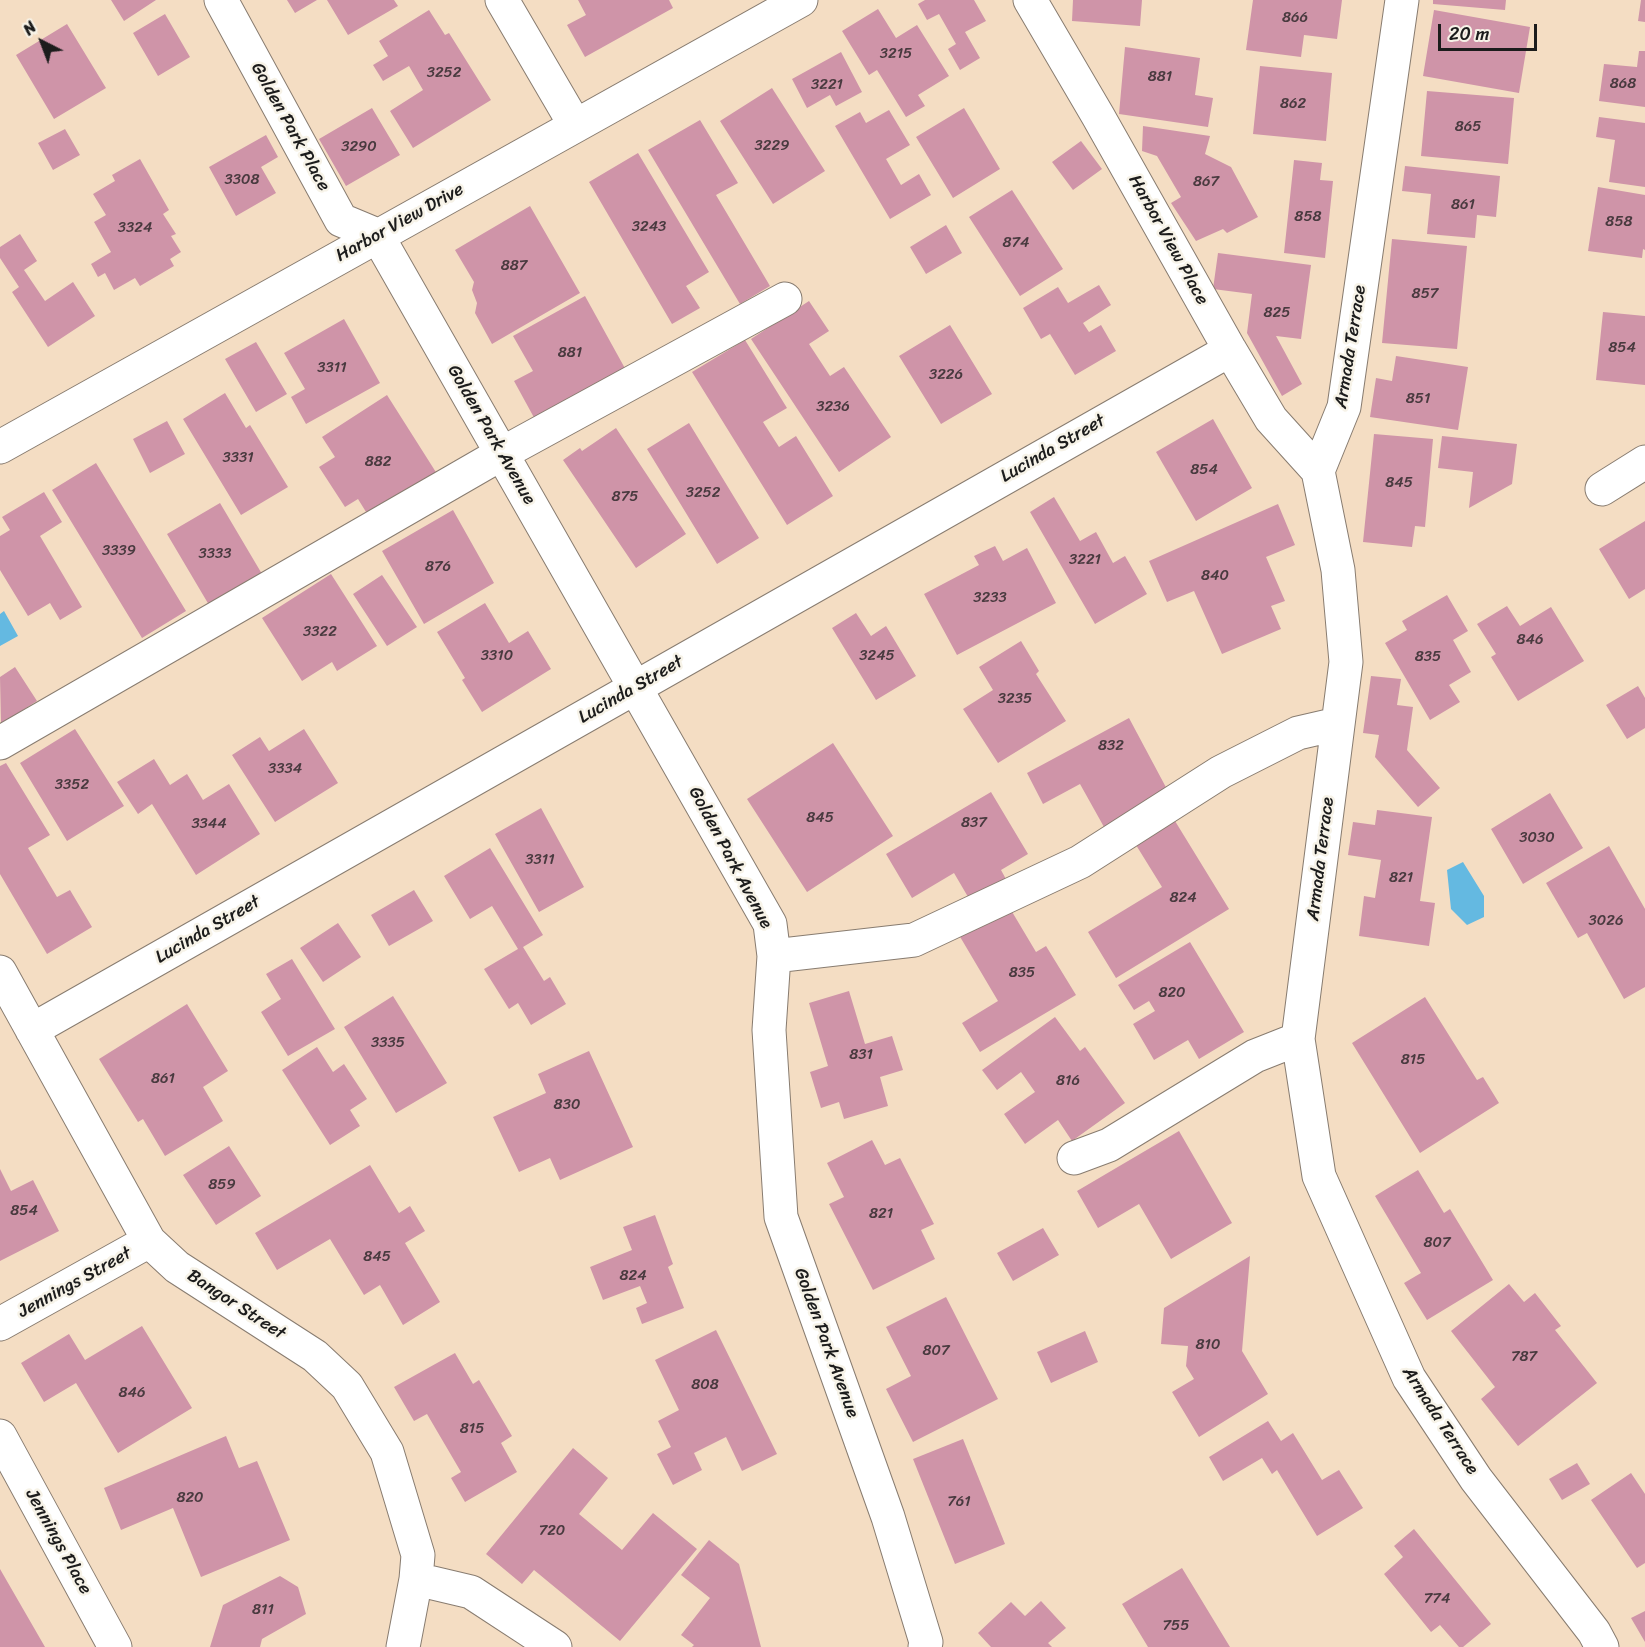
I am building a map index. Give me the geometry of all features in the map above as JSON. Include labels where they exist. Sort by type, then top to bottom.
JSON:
[{"type":"street","name":"Golden Park Place","points":[[221,0],[341,220],[377,235]]},
{"type":"street","points":[[502,0],[575,124]]},
{"type":"street","name":"Harbor View Place","points":[[1030,0],[1271,419],[1318,471]]},
{"type":"street","name":"Armada Terrace","points":[[1402,0],[1344,407],[1318,471],[1338,570],[1346,662],[1298,1039],[1319,1176],[1409,1378],[1476,1479],[1594,1632],[1602,1647]]},
{"type":"street","name":"Harbor View Drive","points":[[0,447],[793,2]]},
{"type":"street","name":"Golden Park Avenue","points":[[377,235],[770,924],[774,956],[769,1030],[781,1217],[888,1517],[926,1642],[925,1647]]},
{"type":"street","points":[[0,742],[501,454],[785,299]]},
{"type":"street","name":"Lucinda Street","points":[[32,1030],[1230,350]]},
{"type":"street","points":[[1602,489],[1645,462]]},
{"type":"street","points":[[774,956],[914,940],[1080,862],[1221,772],[1298,733],[1337,724]]},
{"type":"street","name":"Bangor Street","points":[[0,972],[149,1241],[177,1267],[315,1356],[347,1386],[387,1452],[418,1555],[416,1580],[403,1647]]},
{"type":"street","points":[[1074,1158],[1109,1145],[1255,1056],[1298,1039]]},
{"type":"street","name":"Jennings Street","points":[[0,1324],[149,1241]]},
{"type":"street","name":"Jennings Place","points":[[0,1436],[115,1647]]},
{"type":"street","points":[[416,1580],[471,1592],[555,1647]]},
{"type":"water","points":[[4,611],[18,636],[0,646],[0,614]]},
{"type":"water","points":[[1463,862],[1484,896],[1484,917],[1467,925],[1451,909],[1447,870]]},
{"type":"building","points":[[111,0],[156,0],[124,21]]},
{"type":"building","points":[[287,0],[317,0],[295,13]]},
{"type":"building","points":[[327,0],[394,0],[398,6],[348,35]]},
{"type":"building","points":[[578,0],[669,0],[673,8],[585,57],[567,25],[586,15]]},
{"type":"building","points":[[925,0],[974,0],[986,21],[965,32],[980,58],[960,70],[948,49],[956,44],[939,14],[927,20],[918,4]]},
{"type":"building","points":[[1073,0],[1142,0],[1140,26],[1072,21]]},
{"type":"building","points":[[1253,0],[1342,0],[1337,39],[1304,35],[1301,57],[1246,50]]},
{"type":"building","points":[[1433,0],[1506,0],[1505,10],[1433,4]]},
{"type":"building","points":[[1641,0],[1645,0],[1645,22],[1638,21]]},
{"type":"building","points":[[878,9],[896,38],[917,25],[949,76],[918,95],[925,106],[906,117],[877,70],[869,75],[842,31]]},
{"type":"building","points":[[429,10],[445,35],[449,33],[491,100],[413,148],[390,111],[423,90],[409,66],[383,81],[373,65],[388,56],[379,41]]},
{"type":"building","points":[[1434,10],[1530,27],[1519,93],[1423,76]]},
{"type":"building","points":[[165,14],[190,57],[158,76],[133,33]]},
{"type":"building","points":[[67,24],[106,88],[54,119],[16,55]]},
{"type":"building","points":[[1125,47],[1200,58],[1195,95],[1213,98],[1208,127],[1119,114]]},
{"type":"building","points":[[1639,51],[1645,51],[1645,107],[1599,101],[1604,64],[1637,67]]},
{"type":"building","points":[[841,52],[862,92],[836,106],[830,95],[807,108],[792,79]]},
{"type":"building","points":[[1260,66],[1332,73],[1326,141],[1253,134]]},
{"type":"building","points":[[772,88],[825,171],[773,204],[720,121]]},
{"type":"building","points":[[1427,91],[1514,98],[1508,164],[1421,156]]},
{"type":"building","points":[[372,108],[400,155],[346,186],[319,139]]},
{"type":"building","points":[[964,108],[1000,169],[953,198],[916,137]]},
{"type":"building","points":[[889,110],[910,145],[886,159],[901,185],[919,174],[931,195],[890,219],[835,126],[860,112],[866,123]]},
{"type":"building","points":[[1599,117],[1645,123],[1645,187],[1609,182],[1615,140],[1596,137]]},
{"type":"building","points":[[700,120],[738,183],[716,195],[770,286],[740,304],[648,150]]},
{"type":"building","points":[[1143,126],[1210,136],[1205,154],[1231,167],[1258,217],[1227,233],[1223,229],[1196,241],[1171,203],[1181,197],[1157,156],[1142,151]]},
{"type":"building","points":[[65,129],[80,155],[53,170],[38,143]]},
{"type":"building","points":[[266,135],[278,157],[261,167],[276,193],[236,216],[209,167]]},
{"type":"building","points":[[1081,141],[1102,169],[1073,190],[1052,162]]},
{"type":"building","points":[[638,153],[709,272],[686,286],[700,308],[672,324],[589,182]]},
{"type":"building","points":[[140,159],[169,210],[163,214],[176,234],[171,236],[181,252],[170,259],[174,266],[140,286],[135,278],[114,290],[105,273],[98,277],[91,264],[111,252],[94,222],[106,215],[93,194],[115,181],[112,175]]},
{"type":"building","points":[[1294,160],[1322,163],[1320,180],[1333,181],[1325,258],[1284,253]]},
{"type":"building","points":[[1405,166],[1500,176],[1496,217],[1477,215],[1475,238],[1427,234],[1431,194],[1402,191]]},
{"type":"building","points":[[1598,187],[1645,195],[1645,250],[1643,249],[1642,258],[1588,251]]},
{"type":"building","points":[[1012,190],[1063,269],[1020,296],[969,217]]},
{"type":"building","points":[[530,206],[580,293],[492,344],[475,313],[477,303],[472,290],[474,282],[455,250]]},
{"type":"building","points":[[946,225],[962,253],[926,274],[910,247]]},
{"type":"building","points":[[20,234],[37,261],[24,270],[45,301],[73,282],[95,316],[48,347],[12,292],[19,287],[0,258],[0,247]]},
{"type":"building","points":[[1392,239],[1467,246],[1457,349],[1382,343]]},
{"type":"building","points":[[1218,253],[1311,265],[1301,339],[1276,336],[1302,384],[1282,396],[1247,333],[1252,294],[1213,289]]},
{"type":"building","points":[[1099,285],[1111,305],[1083,323],[1089,332],[1101,325],[1116,351],[1075,375],[1050,334],[1041,339],[1023,308],[1058,287],[1068,303]]},
{"type":"building","points":[[585,296],[627,372],[537,423],[514,381],[533,371],[513,336]]},
{"type":"building","points":[[809,301],[829,331],[809,344],[830,376],[844,367],[891,437],[839,472],[751,339]]},
{"type":"building","points":[[1603,312],[1645,316],[1645,385],[1596,380]]},
{"type":"building","points":[[344,319],[380,383],[306,424],[291,397],[305,389],[284,353]]},
{"type":"building","points":[[950,325],[992,394],[941,424],[899,356]]},
{"type":"building","points":[[745,340],[787,408],[763,422],[779,447],[796,436],[833,496],[787,525],[692,372]]},
{"type":"building","points":[[256,342],[287,394],[256,412],[225,359]]},
{"type":"building","points":[[1396,356],[1468,367],[1458,430],[1370,417],[1376,378],[1392,381]]},
{"type":"building","points":[[225,393],[246,428],[250,425],[288,487],[241,515],[183,419]]},
{"type":"building","points":[[387,395],[439,477],[371,520],[358,499],[345,507],[319,467],[335,457],[322,437]]},
{"type":"building","points":[[1213,419],[1252,488],[1196,521],[1156,452]]},
{"type":"building","points":[[167,421],[185,454],[150,473],[133,439]]},
{"type":"building","points":[[689,423],[759,538],[717,564],[647,449]]},
{"type":"building","points":[[616,428],[686,534],[636,568],[563,460],[580,448],[582,451]]},
{"type":"building","points":[[1374,434],[1433,439],[1425,527],[1415,526],[1412,547],[1363,542]]},
{"type":"building","points":[[1442,436],[1517,444],[1512,484],[1469,508],[1473,472],[1438,468]]},
{"type":"building","points":[[96,463],[186,611],[142,638],[52,490]]},
{"type":"building","points":[[44,492],[62,522],[40,536],[82,607],[60,620],[50,603],[28,616],[0,570],[0,536],[10,530],[2,517]]},
{"type":"building","points":[[1054,497],[1080,541],[1096,532],[1113,563],[1125,556],[1147,594],[1095,624],[1030,512]]},
{"type":"building","points":[[220,503],[262,574],[209,605],[167,534]]},
{"type":"building","points":[[1278,504],[1295,545],[1266,557],[1285,601],[1271,606],[1281,629],[1222,654],[1194,591],[1167,602],[1149,561]]},
{"type":"building","points":[[453,510],[494,583],[424,624],[382,551]]},
{"type":"building","points":[[1645,521],[1645,589],[1629,599],[1599,549]]},
{"type":"building","points":[[995,546],[1003,561],[1027,548],[1056,603],[957,655],[924,594],[979,565],[974,556]]},
{"type":"building","points":[[331,574],[377,646],[337,671],[332,662],[302,681],[262,618]]},
{"type":"building","points":[[382,575],[417,627],[387,646],[353,594]]},
{"type":"building","points":[[1447,595],[1468,631],[1453,640],[1471,672],[1449,685],[1460,702],[1430,720],[1385,643],[1407,630],[1402,621]]},
{"type":"building","points":[[485,603],[509,643],[528,631],[551,669],[482,712],[462,680],[465,678],[437,632]]},
{"type":"building","points":[[1507,606],[1520,626],[1551,607],[1584,661],[1518,701],[1491,657],[1496,654],[1477,624]]},
{"type":"building","points":[[856,613],[871,636],[886,626],[916,676],[876,700],[832,628]]},
{"type":"building","points":[[1021,641],[1039,671],[1036,674],[1066,721],[998,763],[963,709],[993,690],[979,667]]},
{"type":"building","points":[[15,667],[37,701],[1,724],[0,677]]},
{"type":"building","points":[[1371,676],[1401,679],[1397,705],[1413,707],[1407,750],[1440,788],[1418,807],[1375,757],[1379,735],[1363,733]]},
{"type":"building","points":[[1638,686],[1645,698],[1645,728],[1627,739],[1606,705]]},
{"type":"building","points":[[1129,718],[1169,793],[1104,827],[1080,784],[1043,804],[1027,773]]},
{"type":"building","points":[[75,729],[124,806],[67,841],[20,763]]},
{"type":"building","points":[[304,729],[338,783],[275,822],[232,755],[260,737],[269,751]]},
{"type":"building","points":[[833,743],[893,836],[807,892],[747,799]]},
{"type":"building","points":[[154,759],[170,785],[187,774],[203,800],[229,784],[260,834],[196,875],[152,804],[138,814],[117,782]]},
{"type":"building","points":[[6,763],[50,835],[28,848],[57,897],[70,890],[92,927],[47,954],[0,874],[0,766]]},
{"type":"building","points":[[991,792],[1028,854],[1001,870],[1007,881],[971,902],[954,873],[912,898],[886,854]]},
{"type":"building","points":[[1550,793],[1583,848],[1523,884],[1491,829]]},
{"type":"building","points":[[541,808],[584,887],[539,912],[495,834]]},
{"type":"building","points":[[1377,810],[1432,817],[1420,901],[1435,903],[1429,946],[1359,936],[1364,896],[1375,898],[1381,860],[1348,855],[1353,822],[1375,825]]},
{"type":"building","points":[[1175,821],[1229,909],[1116,978],[1088,932],[1162,887],[1136,845]]},
{"type":"building","points":[[1609,846],[1645,909],[1645,987],[1624,999],[1587,933],[1578,938],[1546,883]]},
{"type":"building","points":[[490,848],[543,935],[523,947],[544,981],[550,977],[566,1004],[531,1025],[518,1003],[509,1009],[484,969],[518,949],[492,906],[470,919],[444,876]]},
{"type":"building","points":[[414,890],[433,921],[389,946],[371,915]]},
{"type":"building","points":[[1008,905],[1036,952],[1046,946],[1076,995],[980,1052],[962,1023],[998,1001],[959,935]]},
{"type":"building","points":[[338,923],[361,957],[323,982],[300,948]]},
{"type":"building","points":[[1190,942],[1244,1032],[1199,1059],[1188,1040],[1154,1060],[1133,1024],[1155,1011],[1149,1001],[1134,1010],[1118,985]]},
{"type":"building","points":[[292,959],[335,1029],[288,1056],[261,1012],[281,999],[266,974]]},
{"type":"building","points":[[849,991],[865,1044],[892,1036],[903,1070],[880,1077],[888,1106],[844,1119],[839,1102],[821,1108],[810,1072],[828,1066],[809,1003]]},
{"type":"building","points":[[393,996],[447,1083],[396,1113],[344,1027]]},
{"type":"building","points":[[1425,997],[1477,1080],[1483,1077],[1499,1103],[1420,1153],[1352,1043]]},
{"type":"building","points":[[187,1004],[228,1071],[203,1087],[223,1121],[165,1156],[143,1119],[138,1122],[99,1059]]},
{"type":"building","points":[[1055,1017],[1080,1051],[1085,1047],[1125,1103],[1072,1141],[1058,1120],[1025,1144],[1004,1114],[1035,1092],[1021,1072],[997,1090],[982,1070]]},
{"type":"building","points":[[317,1047],[333,1072],[344,1064],[367,1099],[350,1110],[360,1126],[330,1145],[282,1070]]},
{"type":"building","points":[[589,1051],[633,1147],[560,1180],[550,1158],[519,1172],[493,1117],[546,1093],[538,1074]]},
{"type":"building","points":[[1179,1131],[1232,1223],[1171,1259],[1139,1204],[1098,1228],[1077,1191]]},
{"type":"building","points":[[872,1140],[885,1165],[900,1158],[934,1224],[921,1230],[935,1259],[873,1290],[829,1204],[844,1197],[827,1163]]},
{"type":"building","points":[[229,1146],[261,1196],[216,1225],[183,1175]]},
{"type":"building","points":[[370,1165],[399,1213],[410,1206],[425,1231],[405,1243],[440,1302],[403,1325],[380,1285],[364,1295],[330,1239],[277,1270],[255,1233]]},
{"type":"building","points":[[0,1169],[11,1191],[33,1180],[59,1231],[0,1261]]},
{"type":"building","points":[[1418,1170],[1444,1213],[1450,1209],[1493,1280],[1427,1320],[1404,1283],[1421,1273],[1375,1196]]},
{"type":"building","points":[[655,1215],[673,1264],[668,1267],[684,1308],[642,1324],[636,1308],[647,1303],[640,1286],[603,1300],[590,1267],[632,1250],[623,1227]]},
{"type":"building","points":[[1043,1228],[1059,1255],[1013,1281],[997,1253]]},
{"type":"building","points":[[1250,1256],[1242,1351],[1268,1394],[1199,1437],[1172,1392],[1194,1379],[1186,1366],[1188,1346],[1161,1344],[1164,1308]]},
{"type":"building","points":[[1509,1284],[1524,1302],[1535,1293],[1561,1326],[1555,1330],[1597,1383],[1518,1446],[1481,1399],[1495,1387],[1451,1331]]},
{"type":"building","points":[[946,1297],[998,1399],[913,1442],[886,1389],[911,1376],[886,1327]]},
{"type":"building","points":[[142,1326],[192,1408],[118,1453],[76,1383],[44,1402],[21,1363],[69,1334],[85,1360]]},
{"type":"building","points":[[716,1330],[777,1454],[742,1471],[726,1437],[694,1453],[702,1470],[673,1485],[657,1454],[671,1447],[658,1421],[679,1410],[655,1360]]},
{"type":"building","points":[[1085,1331],[1098,1362],[1051,1383],[1037,1352]]},
{"type":"building","points":[[455,1353],[473,1384],[479,1380],[512,1436],[501,1443],[517,1472],[465,1502],[451,1478],[461,1472],[427,1414],[414,1421],[394,1387]]},
{"type":"building","points":[[1268,1421],[1281,1441],[1293,1433],[1322,1480],[1339,1470],[1363,1508],[1317,1536],[1277,1470],[1272,1474],[1262,1458],[1223,1481],[1209,1457]]},
{"type":"building","points":[[226,1436],[239,1468],[257,1461],[290,1540],[201,1577],[173,1508],[121,1530],[104,1488]]},
{"type":"building","points":[[963,1439],[1005,1544],[955,1564],[913,1459]]},
{"type":"building","points":[[573,1448],[608,1478],[579,1514],[622,1550],[653,1513],[697,1549],[620,1641],[534,1570],[522,1584],[486,1554]]},
{"type":"building","points":[[1577,1463],[1590,1484],[1562,1500],[1549,1479]]},
{"type":"building","points":[[1631,1473],[1645,1494],[1645,1563],[1637,1568],[1591,1500]]},
{"type":"building","points":[[1414,1529],[1491,1624],[1463,1647],[1459,1647],[1440,1625],[1431,1632],[1384,1574],[1403,1557],[1394,1546]]},
{"type":"building","points":[[709,1540],[739,1564],[761,1647],[692,1647],[694,1645],[681,1635],[710,1598],[681,1575]]},
{"type":"building","points":[[1182,1568],[1230,1647],[1148,1647],[1122,1604]]},
{"type":"building","points":[[0,1569],[45,1647],[0,1647]]},
{"type":"building","points":[[280,1576],[298,1587],[306,1614],[262,1639],[260,1647],[210,1647],[223,1605]]},
{"type":"building","points":[[1041,1601],[1066,1628],[1048,1643],[1052,1647],[991,1647],[978,1633],[1011,1602],[1025,1616]]},
{"type":"building","points":[[1645,1611],[1645,1642],[1631,1618]]}]
